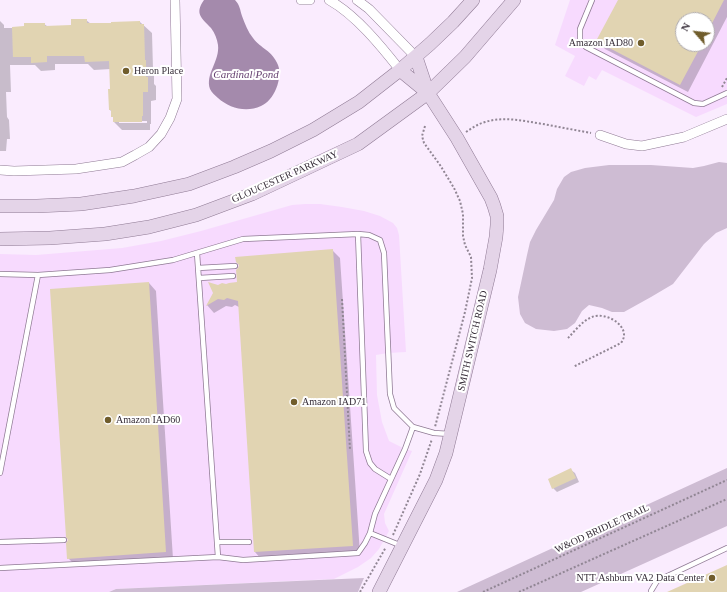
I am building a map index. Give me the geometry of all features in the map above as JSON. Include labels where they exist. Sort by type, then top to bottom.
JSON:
[{"type":"main road","points":[[0,206],[82,204],[134,196],[189,184],[234,168],[313,130],[359,102],[416,57],[453,22],[473,0]]},
{"type":"main road","name":"GLOUCESTER PARKWAY","points":[[0,239],[50,238],[105,234],[149,227],[196,214],[252,194],[358,144],[428,93],[465,57],[514,0]]},
{"type":"main road","name":"SMITH SWITCH ROAD","points":[[379,592],[436,480],[446,453],[490,270],[497,225],[491,198],[428,93],[416,57]]},
{"type":"main road","name":"SMITH SWITCH ROAD","points":[[400,70],[428,93]]},
{"type":"street","points":[[0,170],[76,169],[122,162],[149,147],[161,134],[170,118],[177,99],[175,0]]},
{"type":"street","points":[[301,0],[310,0]]},
{"type":"street","points":[[329,0],[361,25],[400,70]]},
{"type":"street","points":[[357,0],[369,9],[416,57]]},
{"type":"street","points":[[600,135],[626,144],[642,146],[684,138],[727,119]]},
{"type":"lane","points":[[592,0],[580,29],[580,40],[586,47],[694,103],[703,104],[727,94]]},
{"type":"lane","points":[[0,274],[38,275],[110,270],[173,260],[244,239],[358,234],[369,235],[380,240],[384,253],[390,394],[394,408],[413,427],[434,433],[451,435]]},
{"type":"lane","points":[[358,234],[366,451],[370,463],[375,469],[392,479]]},
{"type":"lane","points":[[197,252],[218,557]]},
{"type":"lane","points":[[198,268],[235,266]]},
{"type":"lane","points":[[0,472],[38,275]]},
{"type":"lane","points":[[199,278],[233,276]]},
{"type":"lane","points":[[0,568],[218,557],[243,560],[358,553],[370,533],[375,514],[392,479],[413,427]]},
{"type":"lane","points":[[370,533],[402,546]]},
{"type":"lane","points":[[0,542],[64,540]]},
{"type":"lane","points":[[217,542],[249,542]]},
{"type":"lane","points":[[652,592],[651,591],[657,581],[727,548]]},
{"type":"path","points":[[720,90],[727,78]]},
{"type":"path","points":[[456,138],[479,124],[494,120],[508,119],[600,135]]},
{"type":"path","points":[[360,592],[370,572],[390,541],[420,474],[434,433],[472,278],[471,257],[465,245],[463,236],[463,214],[460,201],[440,165],[424,143],[422,136],[425,126]]},
{"type":"path","points":[[342,299],[350,450]]},
{"type":"path","points":[[568,338],[588,319],[595,316],[603,316],[614,320],[621,326],[624,332],[624,338],[621,343],[573,367]]},
{"type":"path","name":"W&OD BRIDLE TRAIL","points":[[483,592],[727,480]]},
{"type":"path","points":[[520,592],[727,499]]},
{"type":"shaded area","points":[[570,0],[727,0],[727,104],[696,117],[602,70],[596,80],[589,76],[584,86],[565,76],[575,56],[555,45]]},
{"type":"shaded area","points":[[719,162],[727,163],[727,228],[716,233],[704,244],[673,284],[624,312],[612,312],[589,305],[582,311],[575,323],[567,329],[554,331],[536,329],[525,323],[520,314],[518,297],[530,242],[554,200],[557,189],[564,177],[571,172],[585,168],[609,165],[651,165],[693,168]]},
{"type":"shaded area","points":[[320,204],[342,207],[380,216],[393,223],[397,228],[399,235],[406,352],[376,355],[377,395],[382,422],[389,441],[412,451],[384,514],[385,523],[389,531],[379,549],[371,558],[358,567],[334,579],[116,589],[109,592],[0,592],[0,254],[36,255],[122,248],[161,241],[292,205]]},
{"type":"shaded area","points":[[727,468],[727,526],[581,592],[457,592]]},
{"type":"shaded area","points":[[364,578],[358,592],[109,592],[116,589]]},
{"type":"water","name":"Cardinal Pond","points":[[204,0],[235,0],[239,6],[245,25],[251,36],[276,60],[279,70],[278,82],[270,99],[261,106],[250,109],[232,107],[222,102],[210,89],[209,78],[217,57],[218,45],[214,32],[200,16],[199,12]]},
{"type":"building","name":"Amazon IAD80","points":[[618,0],[724,0],[715,17],[715,12],[675,12],[675,52],[698,52],[680,85],[596,41]]},
{"type":"building","name":"Heron Place","points":[[71,19],[87,19],[87,23],[140,21],[140,24],[144,24],[148,92],[143,92],[142,122],[113,122],[111,110],[109,110],[109,61],[85,62],[84,56],[47,56],[47,62],[31,63],[31,57],[13,57],[12,27],[24,26],[24,23],[45,23],[45,26],[71,25]]},
{"type":"building","name":"Amazon IAD71","points":[[333,249],[353,546],[254,552],[238,301],[227,298],[224,300],[218,299],[206,306],[213,293],[208,282],[218,285],[222,283],[226,284],[237,282],[236,270],[239,265],[236,262],[235,257]]},
{"type":"building","name":"Amazon IAD60","points":[[149,282],[166,552],[67,559],[66,543],[68,540],[66,537],[50,289]]},
{"type":"building","points":[[571,468],[576,478],[552,489],[548,479]]},
{"type":"building","name":"NTT Ashburn VA2 Data Center","points":[[727,565],[727,592],[667,592]]},
{"type":"place","name":"Amazon IAD80","points":[[641,43]]},
{"type":"place","name":"Heron Place","points":[[126,71]]},
{"type":"place","name":"Amazon IAD71","points":[[294,402]]},
{"type":"place","name":"Amazon IAD60","points":[[108,420]]},
{"type":"place","name":"NTT Ashburn VA2 Data Center","points":[[712,578]]}]
